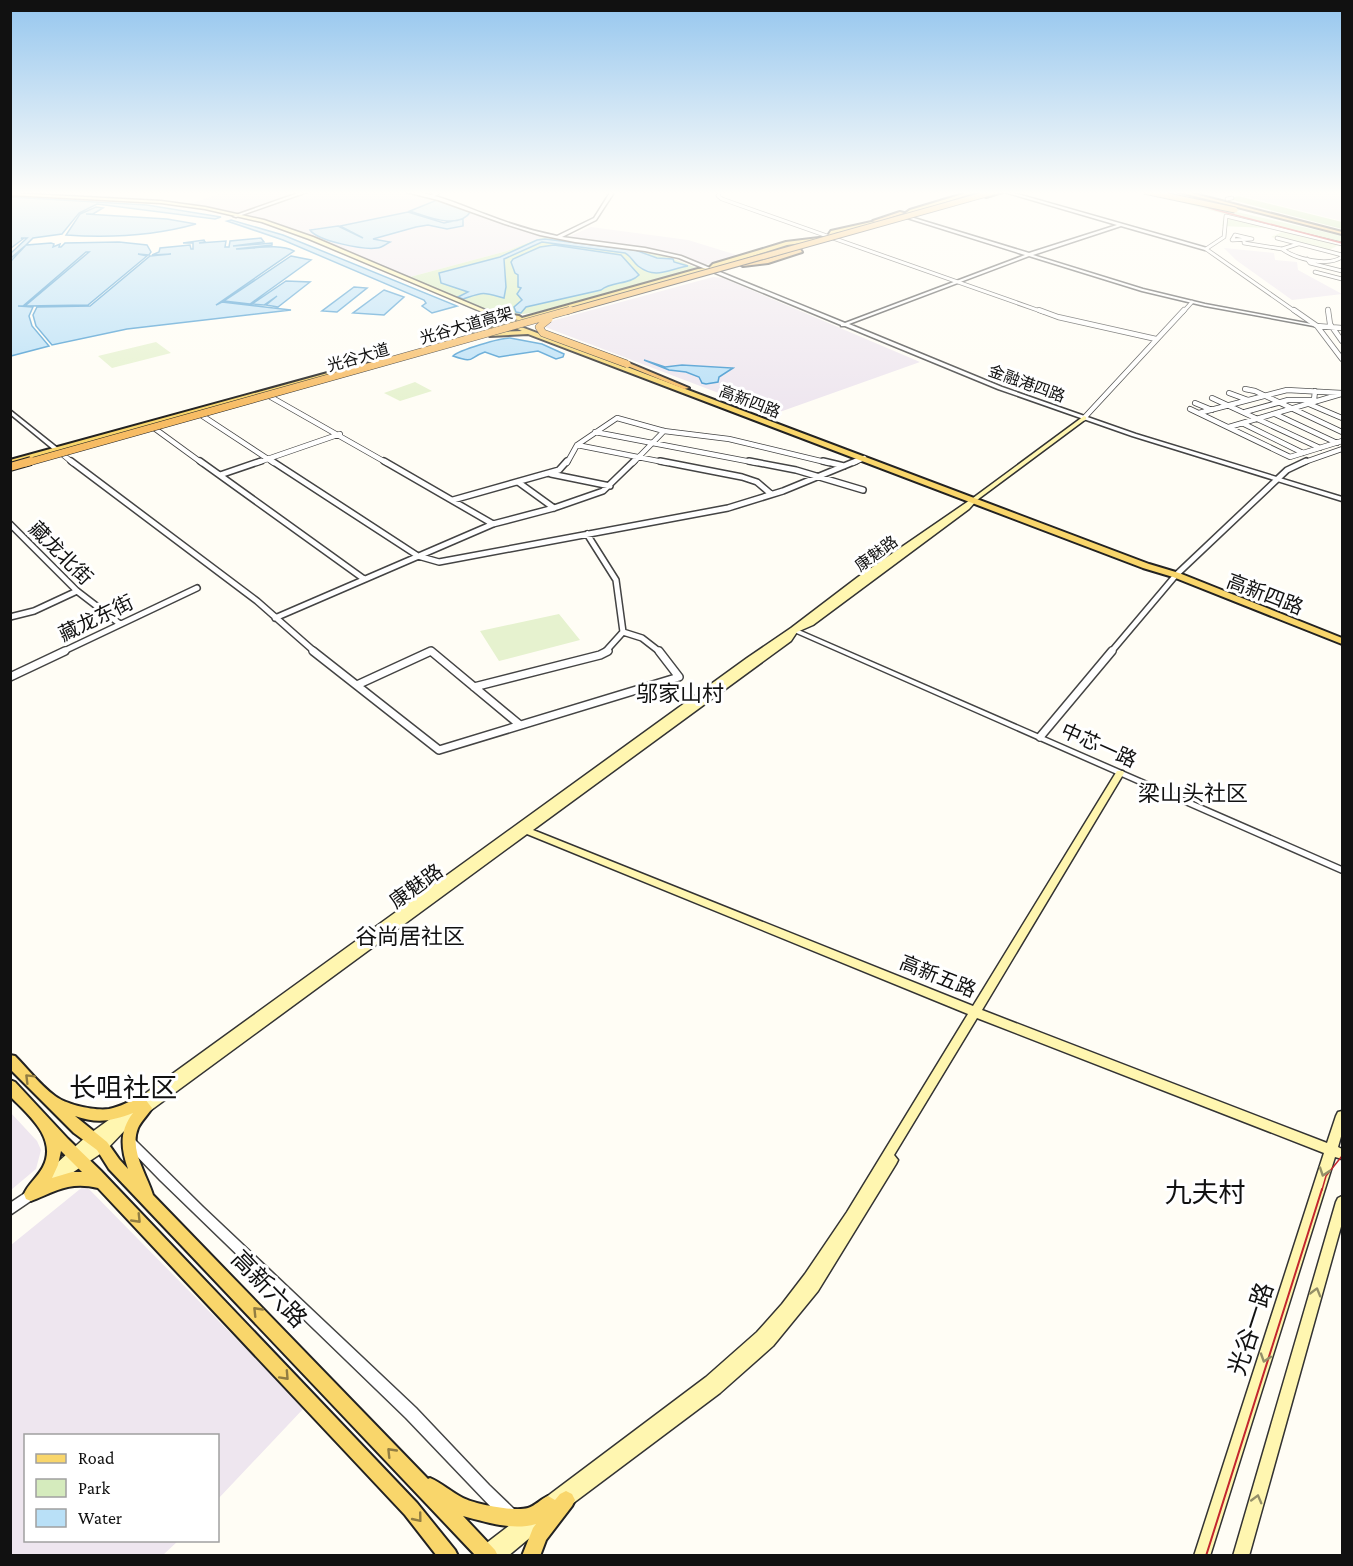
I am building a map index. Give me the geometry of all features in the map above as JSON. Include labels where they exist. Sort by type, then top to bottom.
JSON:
[{"type":"highway","name":"光谷大道高架","points":[[10,465],[723,264]]},
{"type":"highway","name":"光谷大道高架","points":[[10,465],[733,264]]},
{"type":"highway","points":[[593,304],[544,321],[539,330],[549,336],[686,388]]},
{"type":"main road","points":[[369,264],[515,324]]},
{"type":"main road","name":"光谷大道","points":[[10,465],[464,337],[710,274],[710,270],[718,264]]},
{"type":"main road","name":"光谷大道","points":[[59,451],[154,428],[481,337],[534,317],[700,270],[743,264]]},
{"type":"main road","points":[[487,312],[516,318],[534,317]]},
{"type":"main road","points":[[464,337],[489,325],[492,318],[487,312]]},
{"type":"main road","name":"高新四路","points":[[561,314],[543,323],[544,330],[672,379],[686,388]]},
{"type":"main road","name":"高新四路","points":[[515,324],[541,337],[1150,563],[1203,588],[1342,641]]},
{"type":"main road","name":"高新四路","points":[[515,324],[952,488],[975,499]]},
{"type":"main road","points":[[481,337],[510,332],[541,337]]},
{"type":"main road","name":"康魅路","points":[[31,1194],[143,1106],[750,660],[795,630],[810,623],[967,508],[975,499],[1084,418]]},
{"type":"main road","name":"高新四路","points":[[1176,575],[1342,636]]},
{"type":"main road","points":[[417,1479],[461,1507],[493,1515],[533,1516],[710,1382],[763,1336],[807,1282],[851,1216],[1122,774]]},
{"type":"main road","name":"高新五路","points":[[523,829],[977,1013],[1337,1151]]},
{"type":"main road","points":[[488,1555],[566,1500],[715,1388],[768,1341],[813,1286],[850,1229],[977,1013]]},
{"type":"main road","name":"高新六路","points":[[10,1060],[97,1142],[114,1164],[488,1555]]},
{"type":"main road","points":[[10,1086],[63,1141],[76,1159],[103,1183],[411,1509],[448,1556]]},
{"type":"main road","points":[[53,1102],[93,1116],[106,1117],[143,1106]]},
{"type":"main road","points":[[143,1106],[132,1126],[130,1142],[133,1163],[149,1199]]},
{"type":"main road","points":[[31,1194],[47,1176],[54,1152],[52,1137],[38,1116]]},
{"type":"main road","name":"光谷一路","points":[[1202,1556],[1337,1151],[1342,1116]]},
{"type":"main road","points":[[31,1194],[71,1178],[88,1178],[103,1183]]},
{"type":"main road","points":[[1241,1556],[1342,1202]]},
{"type":"main road","points":[[531,1556],[538,1534],[566,1500]]},
{"type":"main road","points":[[488,1555],[548,1505]]},
{"type":"street","name":"金融港四路","points":[[694,264],[967,376],[1084,418],[1342,499]]},
{"type":"street","points":[[903,264],[1058,317],[1156,339]]},
{"type":"street","points":[[843,325],[1005,264]]},
{"type":"street","points":[[1062,264],[1142,290],[1192,302],[1317,326],[1342,328]]},
{"type":"street","points":[[1230,264],[1317,326],[1342,359]]},
{"type":"street","points":[[1314,264],[1342,271]]},
{"type":"street","points":[[1322,274],[1330,268]]},
{"type":"street","points":[[1315,272],[1342,279]]},
{"type":"street","points":[[1084,418],[1192,302]]},
{"type":"street","points":[[1328,309],[1330,324],[1342,341]]},
{"type":"street","points":[[1245,388],[1342,432]]},
{"type":"street","points":[[1280,391],[1288,400]]},
{"type":"street","points":[[1199,413],[1280,391],[1342,392]]},
{"type":"street","points":[[1245,412],[1288,400],[1314,400],[1315,391]]},
{"type":"street","points":[[1229,427],[1342,392]]},
{"type":"street","points":[[1229,393],[1248,400]]},
{"type":"street","points":[[269,396],[340,434],[493,524]]},
{"type":"street","points":[[1212,398],[1320,448]]},
{"type":"street","points":[[1195,403],[1212,410]]},
{"type":"street","points":[[1309,404],[1342,418]]},
{"type":"street","points":[[1190,408],[1290,457],[1340,442]]},
{"type":"street","points":[[10,411],[59,451],[214,568],[291,633],[439,750],[679,677],[653,643],[635,634],[624,632]]},
{"type":"street","points":[[1275,414],[1340,442]]},
{"type":"street","points":[[201,415],[418,555],[439,562],[728,508],[783,490],[790,490],[844,466],[867,459]]},
{"type":"street","points":[[453,500],[564,467],[577,444],[617,418],[664,431],[729,439],[844,466]]},
{"type":"street","points":[[1244,424],[1303,453]]},
{"type":"street","points":[[154,428],[364,579]]},
{"type":"street","points":[[275,618],[493,524],[554,508],[610,486],[664,431]]},
{"type":"street","points":[[595,432],[796,470],[863,490]]},
{"type":"street","points":[[220,475],[340,434]]},
{"type":"street","points":[[577,444],[742,477],[757,482],[771,494]]},
{"type":"street","points":[[795,630],[1040,737],[1176,575],[1277,479],[1304,461],[1342,449]]},
{"type":"street","points":[[817,478],[867,459]]},
{"type":"street","points":[[549,473],[610,486]]},
{"type":"street","points":[[518,482],[554,508]]},
{"type":"street","name":"藏龙北街","points":[[10,524],[77,591],[120,624]]},
{"type":"street","points":[[474,687],[600,655],[609,650],[624,632],[616,580],[587,534]]},
{"type":"street","name":"藏龙东街","points":[[10,677],[197,588]]},
{"type":"street","points":[[10,617],[22,618],[47,603],[77,591]]},
{"type":"street","points":[[357,686],[431,651],[520,725]]},
{"type":"street","name":"中芯一路","points":[[1040,737],[1342,870]]},
{"type":"street","points":[[130,1142],[178,1191],[413,1415],[483,1492],[512,1517]]},
{"type":"street","name":"康魅路","points":[[10,1210],[31,1194]]},
{"type":"shaded area","points":[[378,264],[458,264],[410,277]]},
{"type":"shaded area","points":[[689,264],[708,264],[697,267]]},
{"type":"shaded area","points":[[1242,264],[1297,264],[1298,270],[1342,294],[1292,300]]},
{"type":"shaded area","points":[[713,277],[723,278],[920,362],[774,414],[545,327],[545,323],[555,320]]},
{"type":"shaded area","points":[[11,1113],[37,1141],[41,1150],[36,1169],[11,1190]]},
{"type":"shaded area","points":[[85,1185],[304,1408],[219,1498],[219,1434],[24,1434],[24,1542],[177,1542],[163,1555],[11,1556],[11,1245]]},
{"type":"green space","points":[[458,264],[687,264],[697,268],[537,312],[521,314],[488,310],[472,305],[410,277]]},
{"type":"green space","points":[[156,342],[171,353],[112,368],[98,356]]},
{"type":"green space","points":[[415,382],[432,391],[400,401],[384,393]]},
{"type":"green space","points":[[559,614],[580,640],[499,661],[480,631]]},
{"type":"water","points":[[11,264],[72,264],[23,306],[18,306],[33,307],[29,316],[32,326],[49,346],[11,356]]},
{"type":"water","points":[[75,264],[137,264],[88,305],[25,306]]},
{"type":"water","points":[[140,264],[275,264],[216,305],[222,302],[291,310],[127,329],[52,345],[36,326],[33,315],[37,307],[90,306]]},
{"type":"water","points":[[279,264],[305,264],[250,304],[224,301]]},
{"type":"water","points":[[340,264],[354,264],[457,306],[432,313],[422,306],[426,303],[424,300]]},
{"type":"water","points":[[473,264],[504,264],[506,287],[504,298],[483,294],[463,299],[458,297],[468,292],[441,283],[439,273]]},
{"type":"water","points":[[512,264],[629,264],[639,275],[601,290],[526,307],[521,313],[516,312],[514,307],[522,300],[517,294],[521,288],[518,287],[518,275]]},
{"type":"water","points":[[636,264],[688,266],[657,273]]},
{"type":"water","points":[[286,281],[310,282],[278,307],[266,305],[277,296],[264,305],[252,304]]},
{"type":"water","points":[[354,287],[367,288],[337,312],[322,311]]},
{"type":"water","points":[[384,290],[404,297],[384,315],[353,313]]},
{"type":"water","points":[[510,338],[542,344],[564,354],[563,357],[556,359],[538,351],[499,357],[485,352],[468,360],[453,356],[480,345]]},
{"type":"water","points":[[644,360],[665,367],[682,365],[733,368],[719,377],[718,382],[706,384],[702,383],[699,377],[686,372],[669,370]]},
{"type":"tram line","points":[[1322,1190],[1326,1176],[1342,1156]]},
{"type":"tram line","points":[[1206,1556],[1322,1189]]},
{"type":"district","name":"邬家山村","points":[[680,693]]},
{"type":"district","name":"梁山头社区","points":[[1193,793]]},
{"type":"district","name":"谷尚居社区","points":[[410,936]]},
{"type":"district","name":"长咀社区","points":[[123,1088]]},
{"type":"district","name":"九夫村","points":[[1205,1193]]}]
